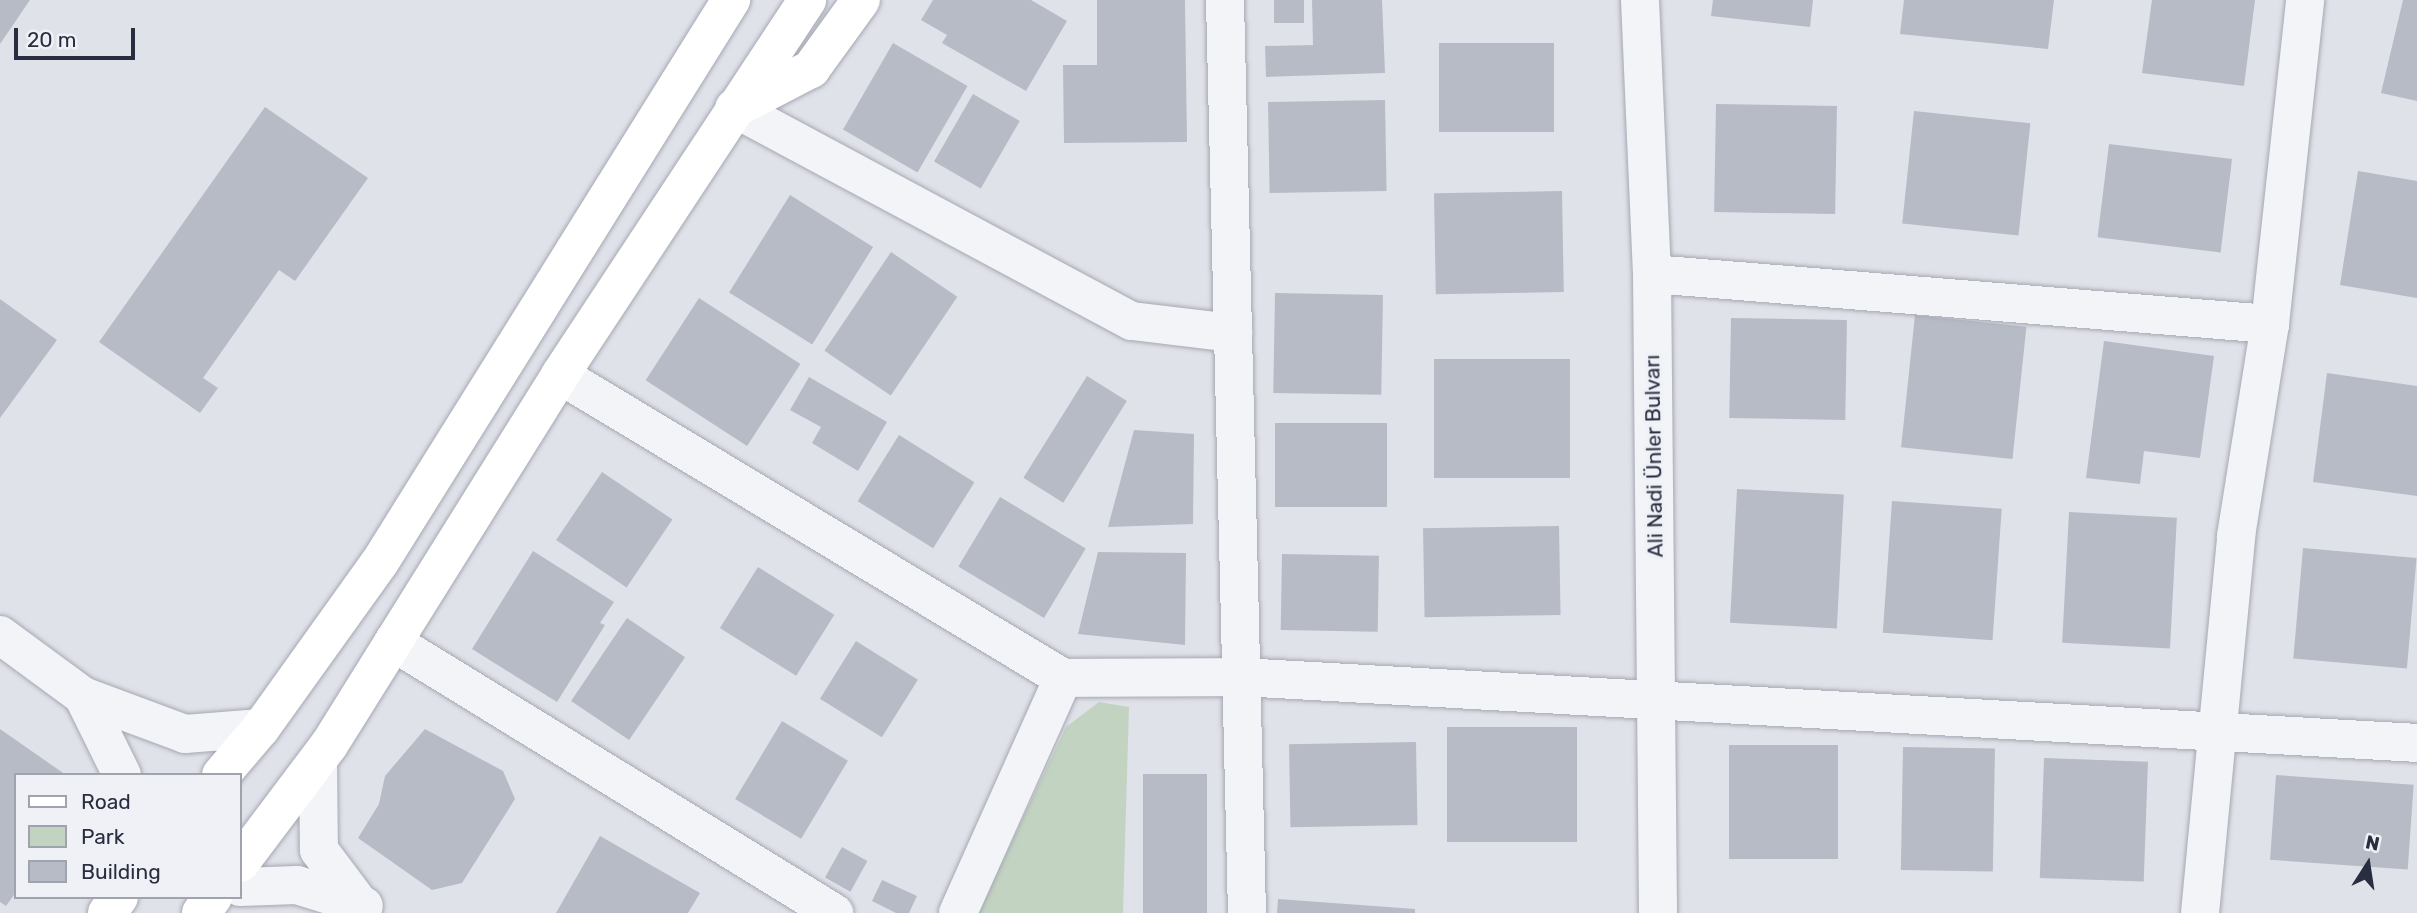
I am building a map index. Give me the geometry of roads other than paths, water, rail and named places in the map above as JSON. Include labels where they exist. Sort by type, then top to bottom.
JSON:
[{"type":"main road","points":[[223,773],[261,728],[380,562],[731,0]]},
{"type":"main road","points":[[242,860],[318,761],[560,375],[807,0]]},
{"type":"main road","points":[[734,108],[811,69],[860,0]]},
{"type":"street","points":[[1226,0],[1247,913]]},
{"type":"street","name":"Ali Nadi Ünler Bulvarı","points":[[1640,0],[1652,274],[1658,913]]},
{"type":"street","points":[[2200,913],[2236,536],[2270,324],[2305,0]]},
{"type":"street","points":[[734,108],[1132,321],[1233,333]]},
{"type":"street","points":[[1652,274],[2270,324]]},
{"type":"street","points":[[560,375],[1063,678],[1241,677],[2218,729],[2417,743]]},
{"type":"street","points":[[0,635],[83,696],[185,734],[261,728]]},
{"type":"street","points":[[393,642],[834,913]]},
{"type":"street","points":[[958,913],[1063,678]]},
{"type":"street","points":[[83,696],[121,773]]},
{"type":"street","points":[[318,761],[319,850],[366,908]]},
{"type":"street","points":[[242,887],[297,885],[366,908]]}]
